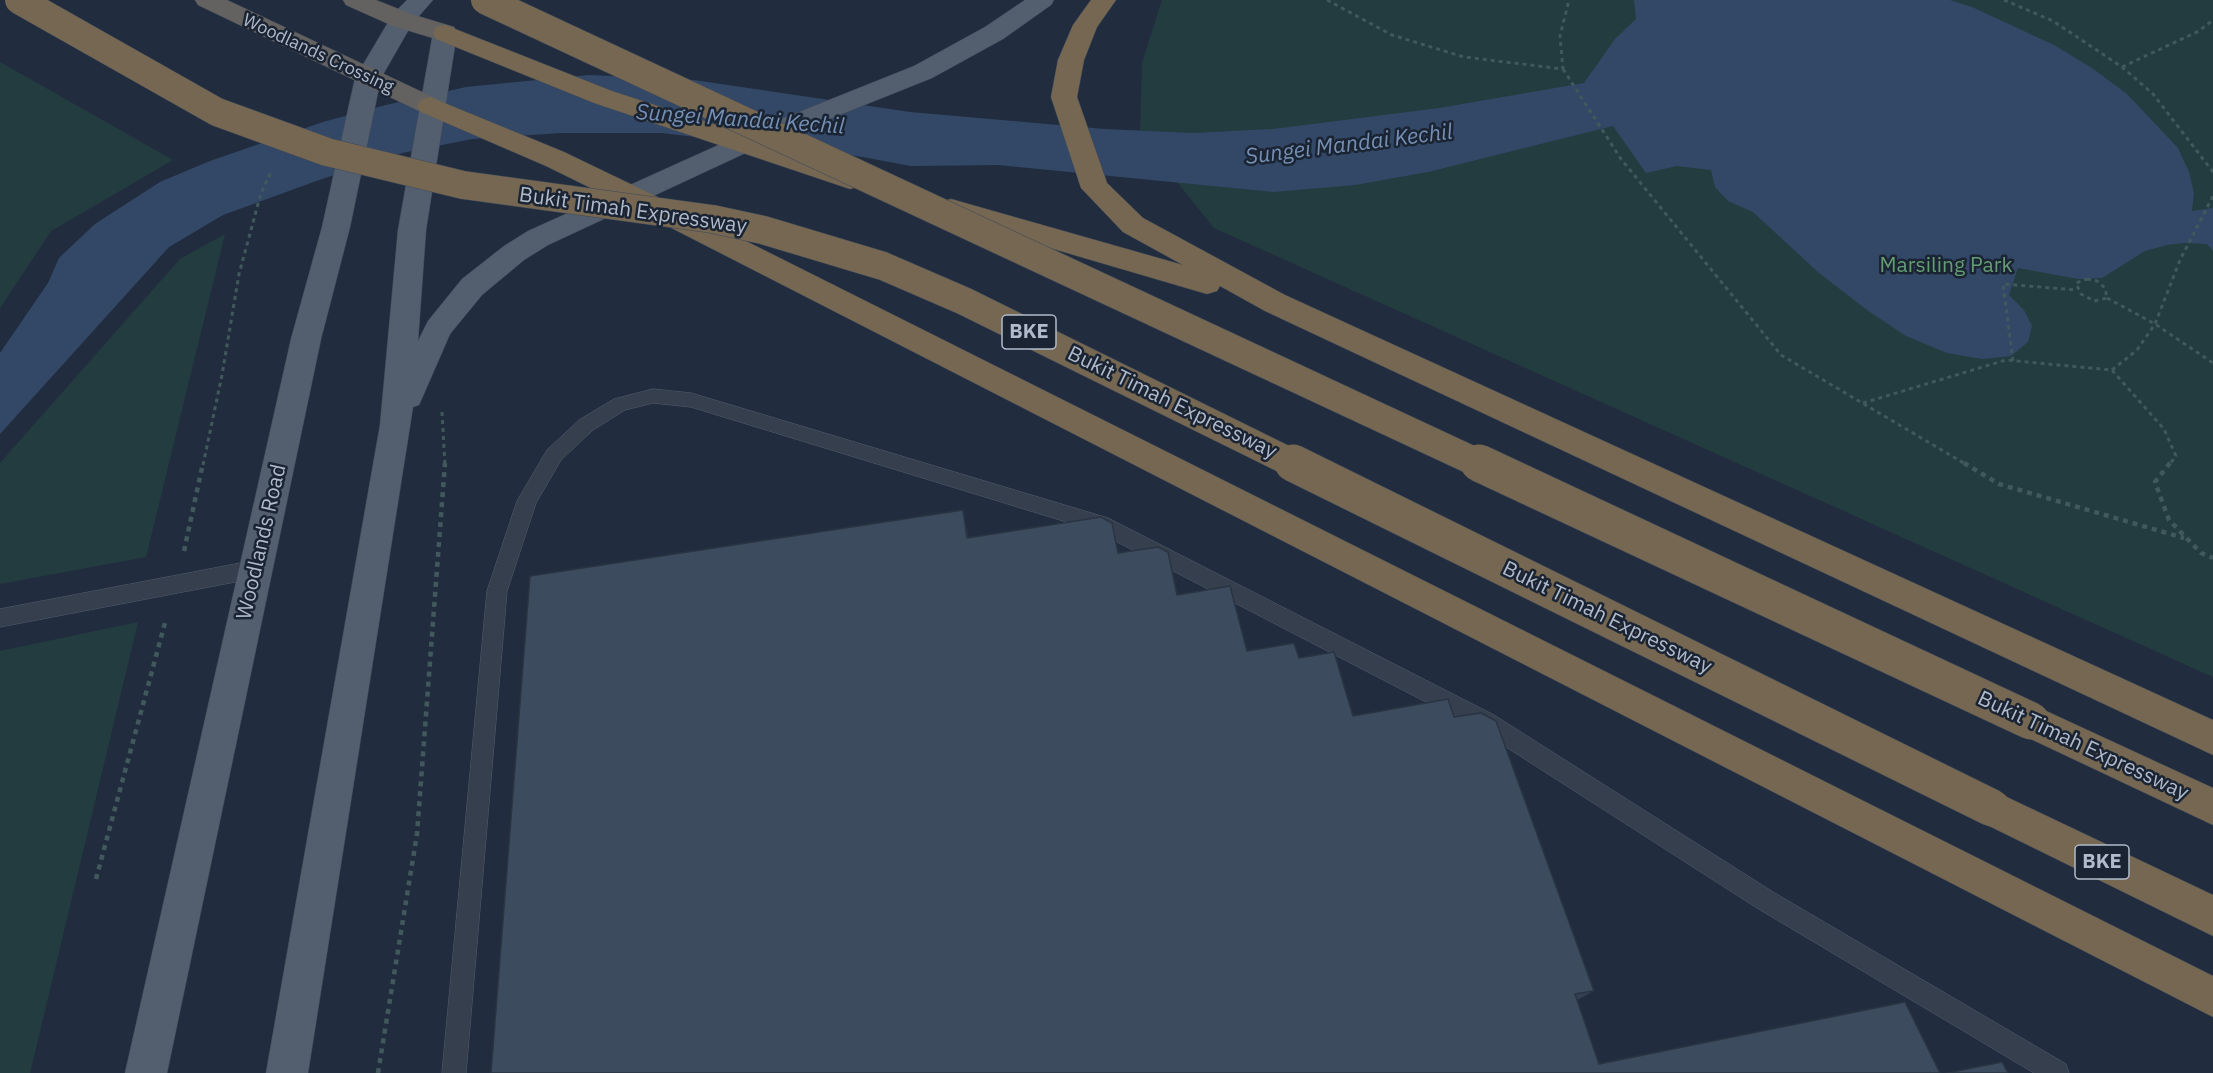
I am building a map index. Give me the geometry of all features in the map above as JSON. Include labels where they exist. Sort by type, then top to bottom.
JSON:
[{"type":"highway","name":"Bukit Timah Expressway","points":[[19,0],[216,112],[327,152],[463,186],[712,219],[774,233],[883,266],[964,301],[2213,915]]},
{"type":"highway","name":"Woodlands Crossing","points":[[207,0],[430,106]]},
{"type":"highway","points":[[355,0],[402,20],[445,33],[603,98],[776,156],[1275,303]]},
{"type":"highway","name":"Bukit Timah Expressway","points":[[485,0],[2213,807]]},
{"type":"highway","points":[[1104,0],[1082,34],[1071,60],[1064,97],[1095,188],[1133,225],[1275,303],[2213,738]]},
{"type":"highway","points":[[430,106],[555,159],[633,196],[2213,997]]},
{"type":"main road","name":"Woodlands Road","points":[[146,1073],[306,339],[336,227],[368,78],[402,20],[421,0]]},
{"type":"main road","points":[[396,425],[438,329],[472,287],[514,253],[538,238],[743,144],[923,72],[994,33],[1042,0]]},
{"type":"main road","points":[[287,1073],[396,425],[412,230],[430,106],[445,33]]},
{"type":"lane","points":[[454,1073],[497,591],[527,501],[554,454],[586,425],[620,404],[653,396],[691,400],[1101,524],[1486,722],[1765,900],[2057,1073]]},
{"type":"lane","points":[[0,618],[256,569]]},
{"type":"path","points":[[1327,0],[1392,34],[1464,57],[1563,69]]},
{"type":"path","points":[[1569,0],[1560,36],[1563,69],[1621,159],[1781,355],[1999,484],[2184,538]]},
{"type":"path","points":[[2004,0],[2053,21],[2122,67],[2153,94],[2213,172]]},
{"type":"path","points":[[2122,67],[2199,31],[2213,20]]},
{"type":"path","points":[[2112,370],[2137,350],[2155,324],[2180,260],[2213,196]]},
{"type":"path","points":[[2078,290],[2079,281],[2092,280],[2105,288],[2107,298]]},
{"type":"path","points":[[2013,361],[2003,284],[2078,290],[2094,301],[2107,298],[2155,324],[2213,363]]},
{"type":"path","points":[[1863,403],[2006,360],[2112,370],[2164,429],[2176,456],[2155,482],[2169,520],[2201,553],[2213,558]]},
{"type":"path","points":[[378,1073],[417,834],[446,453],[442,405]]},
{"type":"green space","name":"Marsiling Park","points":[[1162,0],[2213,0],[2213,677],[1214,228],[1140,136],[1142,63]]},
{"type":"green space","points":[[0,62],[173,160],[51,231],[0,308]]},
{"type":"green space","points":[[225,234],[146,557],[0,584],[0,463],[180,259]]},
{"type":"green space","points":[[138,622],[30,1073],[0,1073],[0,651]]},
{"type":"water","name":"Sungei Mandai Kechil","points":[[1634,0],[1950,0],[1972,7],[2054,45],[2092,68],[2127,94],[2178,148],[2189,172],[2194,193],[2192,211],[2213,208],[2213,251],[2207,244],[2167,245],[2145,251],[2102,278],[2078,279],[2018,268],[2009,295],[2024,310],[2032,326],[2028,342],[2011,356],[1982,359],[1947,353],[1906,336],[1867,310],[1819,273],[1753,212],[1728,201],[1715,187],[1711,170],[1677,166],[1646,173],[1613,126],[1428,172],[1355,185],[1274,192],[998,165],[911,166],[857,156],[662,133],[560,133],[472,139],[402,153],[319,180],[223,215],[169,247],[0,434],[0,353],[48,283],[59,258],[95,224],[160,182],[210,161],[323,122],[386,105],[466,87],[589,75],[694,80],[910,112],[1104,129],[1193,133],[1273,129],[1439,108],[1584,83],[1615,39],[1636,19]]},
{"type":"building","points":[[963,510],[967,538],[1101,517],[1112,523],[1118,553],[1158,547],[1168,552],[1177,595],[1230,586],[1247,651],[1294,643],[1299,658],[1334,652],[1353,716],[1448,699],[1454,717],[1481,713],[1496,721],[1594,991],[1575,994],[1599,1064],[1905,1002],[1940,1073],[491,1073],[530,576]]},
{"type":"building","points":[[2002,1062],[2008,1073],[1947,1073]]}]
